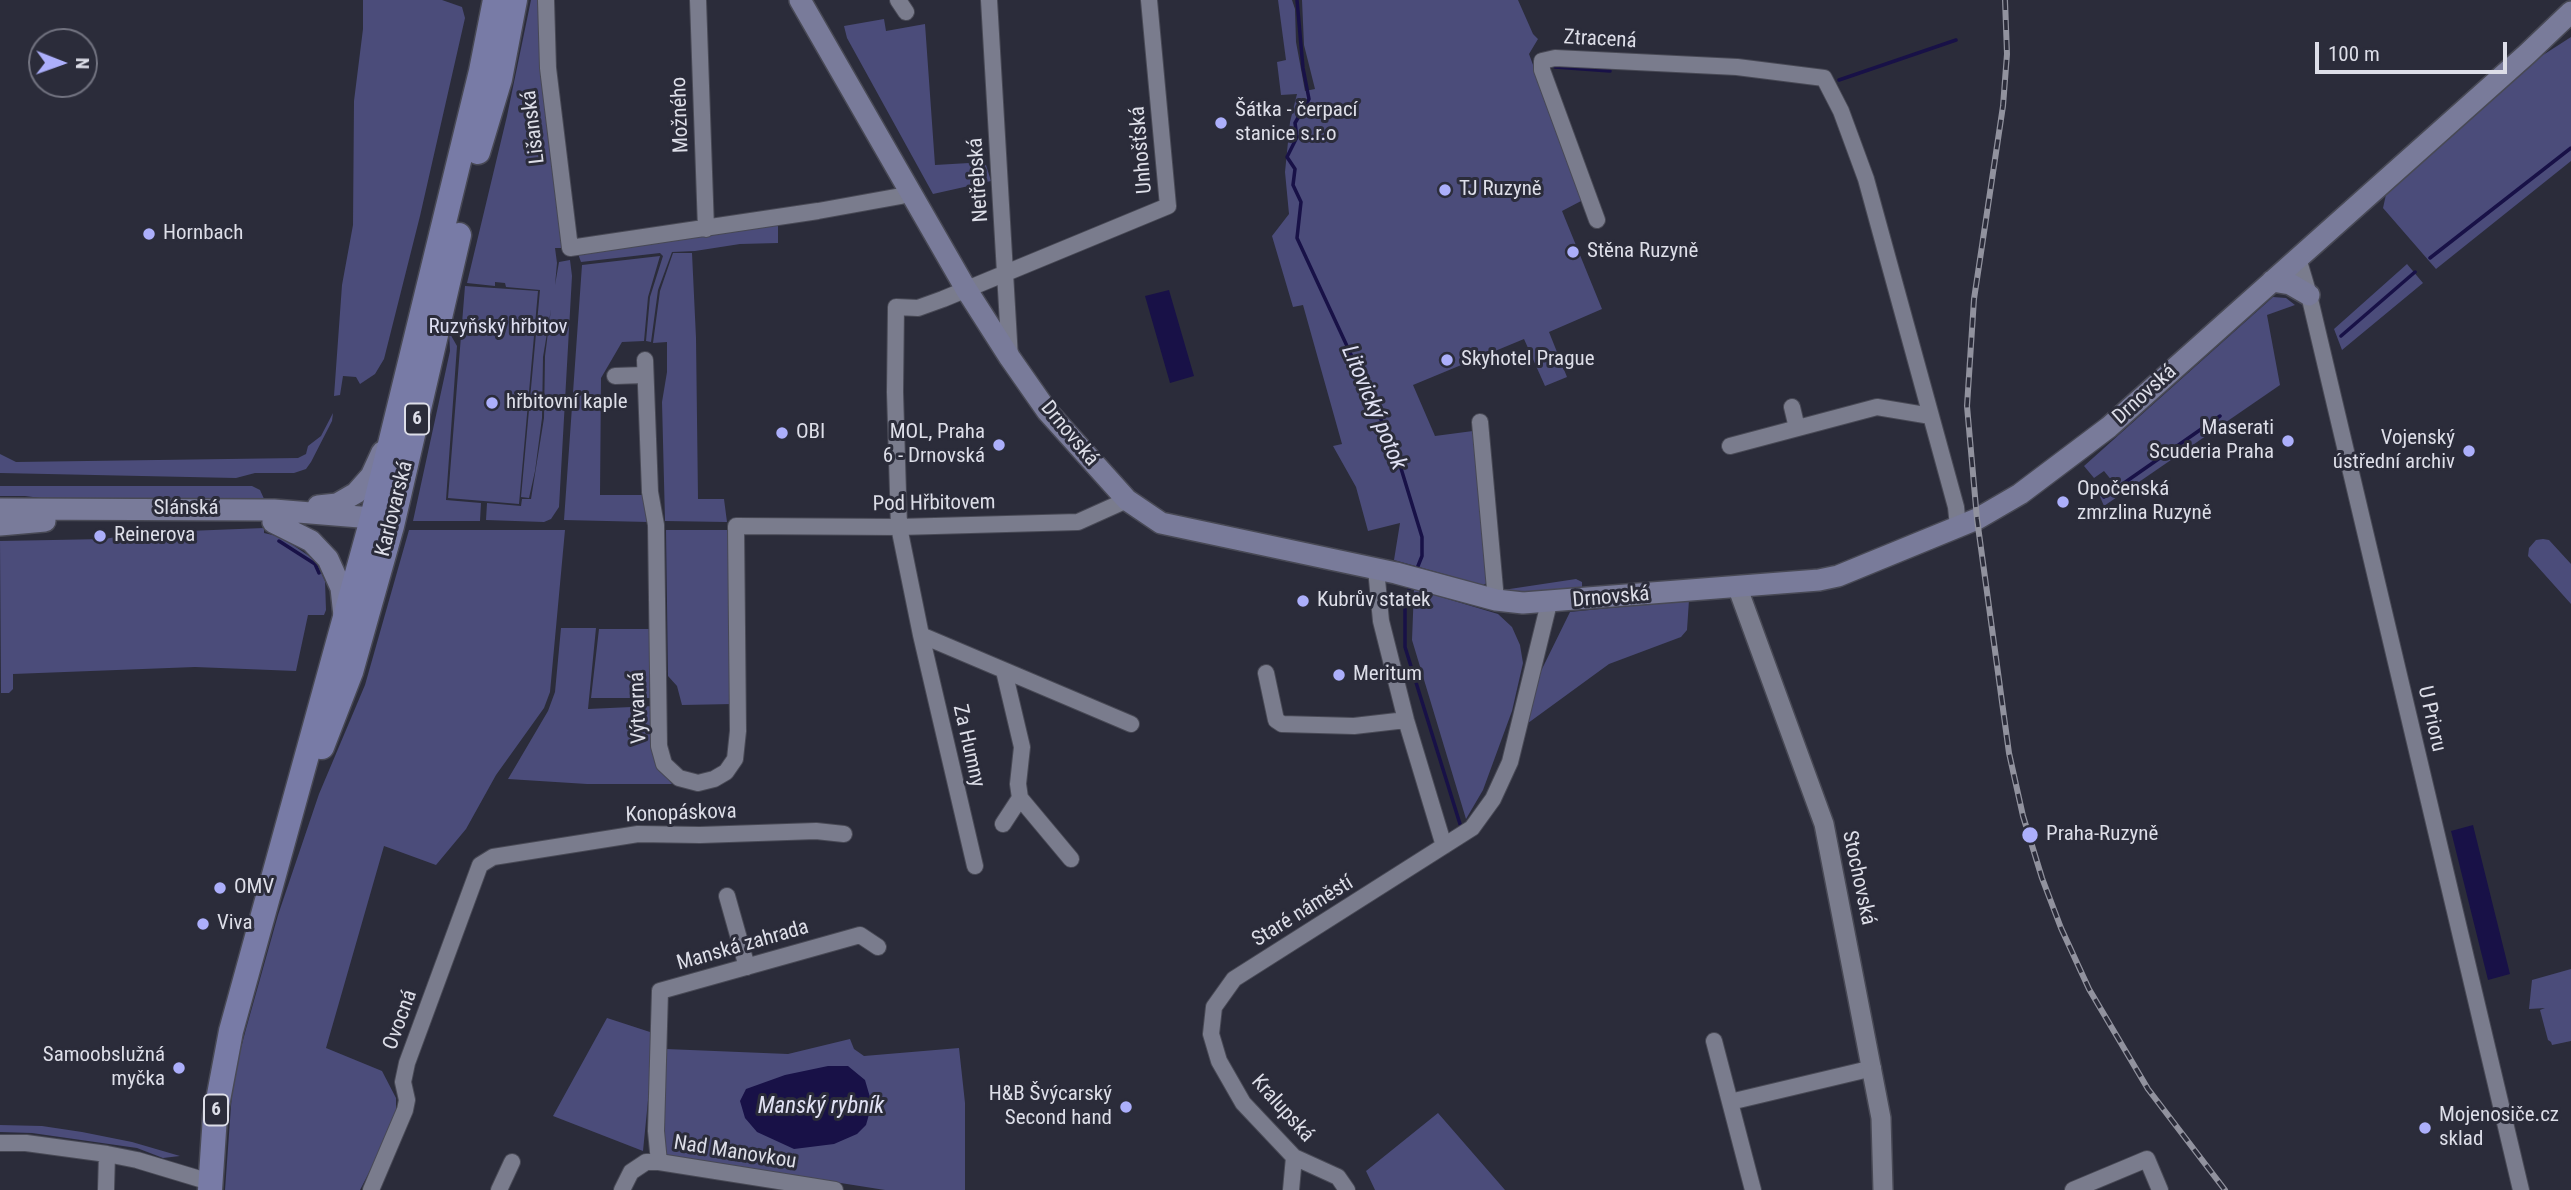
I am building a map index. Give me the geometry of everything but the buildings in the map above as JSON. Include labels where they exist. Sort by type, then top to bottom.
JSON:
[{"type":"main road","name":"Karlovarská","points":[[295,805],[338,709],[361,638],[397,422],[481,71],[495,0]]},
{"type":"main road","name":"Karlovarská","points":[[210,1186],[215,1116],[231,1031],[344,621],[378,525],[481,139],[500,79],[515,0]]},
{"type":"main road","name":"Drnovská","points":[[800,0],[966,289],[1010,358],[1047,411],[1127,500],[1161,523],[1386,571],[1496,600],[1523,603],[1829,579],[1958,527],[2020,494],[2075,454],[2273,281],[2571,12]]},
{"type":"main road","name":"Drnovská","points":[[2527,54],[2571,27]]},
{"type":"main road","points":[[2273,281],[2290,284],[2309,295]]},
{"type":"main road","points":[[273,516],[330,505],[349,498],[371,476],[397,422]]},
{"type":"main road","name":"Slánská","points":[[0,509],[273,516],[378,525]]},
{"type":"main road","points":[[273,516],[311,541],[328,559],[341,588],[344,621]]},
{"type":"main road","name":"Slánská","points":[[0,525],[46,521],[273,516]]},
{"type":"street","name":"Lišanská","points":[[546,0],[548,68],[569,248],[706,229]]},
{"type":"street","name":"Možného","points":[[698,0],[706,229]]},
{"type":"street","name":"Netřebská","points":[[989,0],[1010,358]]},
{"type":"street","name":"Unhošťská","points":[[1006,272],[1168,206],[1149,0]]},
{"type":"street","name":"Ztracená","points":[[1597,219],[1542,69],[1542,61],[1555,58],[1737,67],[1824,78],[1841,111],[1866,179],[1931,416]]},
{"type":"street","points":[[706,229],[901,196],[910,192]]},
{"type":"street","name":"U Prioru","points":[[2298,258],[2521,1190]]},
{"type":"street","points":[[966,289],[1006,272]]},
{"type":"street","name":"Za Humny","points":[[966,289],[918,307],[896,307],[895,391],[899,527],[920,635],[975,866]]},
{"type":"street","name":"Výtvarná","points":[[615,376],[645,367],[650,492],[656,525],[659,746],[664,764],[671,771],[679,778],[698,783],[714,779],[726,772],[735,759],[737,748],[736,526]]},
{"type":"street","points":[[1792,407],[1797,428]]},
{"type":"street","points":[[1730,446],[1877,407],[1931,416],[1956,507],[1958,527]]},
{"type":"street","points":[[1480,422],[1496,600]]},
{"type":"street","name":"Pod Hřbitovem","points":[[736,526],[899,527],[1078,522],[1127,500]]},
{"type":"street","points":[[1386,571],[1381,621],[1406,720],[1444,846]]},
{"type":"street","name":"Stochovská","points":[[1737,586],[1824,824],[1873,1069],[1881,1118],[1885,1189]]},
{"type":"street","name":"Staré náměstí","points":[[1211,1034],[1214,1007],[1234,979],[1472,828],[1493,799],[1510,762],[1549,603]]},
{"type":"street","points":[[920,635],[1130,724]]},
{"type":"street","points":[[1004,671],[1022,747],[1018,783],[1020,798],[1071,859]]},
{"type":"street","points":[[1266,673],[1276,720],[1282,724],[1354,726],[1406,720]]},
{"type":"street","points":[[1003,824],[1020,798]]},
{"type":"street","name":"Konopáskova","points":[[481,865],[493,857],[638,834],[816,831],[844,834]]},
{"type":"street","name":"Ovocná","points":[[371,1190],[405,1110],[407,1100],[403,1082],[407,1063],[481,865]]},
{"type":"street","points":[[727,896],[747,967]]},
{"type":"street","name":"Manská zahrada","points":[[659,1162],[656,1131],[660,991],[860,934],[878,947]]},
{"type":"street","name":"Kralupská","points":[[1211,1034],[1219,1061],[1243,1104],[1294,1157],[1338,1177],[1347,1190]]},
{"type":"street","points":[[1714,1041],[1753,1190]]},
{"type":"street","points":[[1730,1102],[1873,1069]]},
{"type":"street","points":[[0,1143],[26,1143],[107,1154],[136,1160],[210,1186]]},
{"type":"street","points":[[106,1190],[107,1154]]},
{"type":"street","points":[[1291,1190],[1294,1157]]},
{"type":"street","points":[[2073,1190],[2147,1159],[2160,1190]]},
{"type":"street","points":[[499,1190],[512,1162]]},
{"type":"street","name":"Nad Manovkou","points":[[622,1190],[631,1172],[646,1162],[835,1190]]},
{"type":"green space","points":[[363,0],[442,0],[462,7],[465,18],[384,359],[375,374],[360,384],[356,377],[343,376],[340,395],[334,396],[342,285],[353,225],[354,101],[363,29]]},
{"type":"green space","points":[[531,0],[543,0],[563,248],[555,248],[555,285],[559,262],[570,260],[572,276],[559,507],[551,519],[544,522],[486,520],[487,503],[521,506],[522,499],[531,499],[544,418],[545,356],[551,309],[543,357],[542,418],[535,471],[529,498],[521,497],[540,290],[506,287],[505,283],[495,282],[495,286],[467,283],[507,116]]},
{"type":"green space","points":[[1278,0],[1292,0],[1295,9],[1296,42],[1305,91],[1315,89],[1304,45],[1302,0],[1518,0],[1533,34],[1538,39],[1529,54],[1583,200],[1562,211],[1602,309],[1549,332],[1567,377],[1545,386],[1524,339],[1413,385],[1435,436],[1473,431],[1487,583],[1483,585],[1394,560],[1400,523],[1368,531],[1356,487],[1333,446],[1342,444],[1303,305],[1293,307],[1272,236],[1289,214],[1285,172],[1290,122],[1297,94],[1281,95],[1277,62],[1286,60]]},
{"type":"green space","points":[[884,19],[886,31],[925,24],[935,165],[986,165],[991,181],[933,194],[847,38],[844,26]]},
{"type":"green space","points":[[2571,37],[2571,161],[2436,269],[2383,208],[2387,190],[2526,66]]},
{"type":"green space","points":[[778,223],[778,243],[740,244],[672,252],[658,290],[651,342],[646,341],[650,297],[663,256],[660,253],[581,262],[577,251]]},
{"type":"green space","points":[[673,253],[692,253],[698,499],[724,499],[727,522],[665,521],[662,402],[667,372],[667,342],[653,343],[660,291]]},
{"type":"green space","points":[[660,256],[648,297],[644,341],[622,342],[601,378],[600,495],[644,495],[649,522],[564,520],[582,265]]},
{"type":"green space","points":[[2407,264],[2423,283],[2342,350],[2334,329]]},
{"type":"green space","name":"Ruzyňský hřbitov","points":[[465,286],[538,291],[519,504],[448,498]]},
{"type":"green space","points":[[2273,297],[2286,298],[2295,305],[2267,315],[2280,385],[2104,506],[2098,492],[2113,482],[2104,471],[2094,478],[2084,466]]},
{"type":"green space","points":[[449,332],[457,346],[446,500],[481,503],[480,521],[413,521],[450,351]]},
{"type":"green space","points":[[333,413],[332,421],[311,462],[306,469],[294,473],[255,473],[236,478],[0,473],[0,454],[16,462],[298,458],[306,454],[308,446],[321,436]]},
{"type":"green space","points":[[0,486],[252,486],[260,490],[265,501],[64,501],[0,496]]},
{"type":"green space","points":[[264,528],[264,533],[281,537],[315,560],[325,581],[326,610],[324,615],[308,615],[296,671],[195,667],[13,674],[13,689],[9,693],[1,693],[0,541],[105,539],[137,533]]},
{"type":"green space","points":[[409,530],[565,530],[550,692],[544,708],[496,775],[466,829],[436,865],[384,846],[326,1048],[382,1071],[396,1098],[396,1120],[360,1190],[225,1190],[233,1078],[246,1029],[278,915],[319,794],[365,685]]},
{"type":"green space","points":[[666,530],[729,530],[733,704],[682,705],[677,686],[668,676]]},
{"type":"green space","points":[[2536,540],[2549,540],[2571,564],[2571,604],[2528,556],[2529,548]]},
{"type":"green space","points":[[1576,579],[1582,582],[1582,592],[1510,595],[1503,590]]},
{"type":"green space","points":[[1414,589],[1498,614],[1512,627],[1520,645],[1523,663],[1512,711],[1483,790],[1466,819],[1412,640]]},
{"type":"green space","points":[[1689,600],[1687,630],[1681,637],[1609,664],[1524,726],[1541,671],[1570,612]]},
{"type":"green space","points":[[561,628],[596,628],[588,709],[653,706],[655,763],[672,784],[587,784],[508,779],[548,711],[555,692]]},
{"type":"green space","points":[[599,629],[652,629],[653,698],[591,698]]},
{"type":"green space","points":[[2571,969],[2571,1041],[2552,1045],[2548,1040],[2540,1010],[2545,1008],[2529,1009],[2532,980]]},
{"type":"green space","points":[[607,1018],[650,1032],[651,1070],[643,1151],[553,1116]]},
{"type":"green space","points":[[850,1039],[854,1049],[864,1056],[959,1048],[965,1103],[965,1190],[885,1190],[663,1155],[666,1049],[788,1054]]},
{"type":"green space","points":[[1438,1113],[1505,1190],[1375,1190],[1366,1171]]},
{"type":"green space","points":[[0,1125],[42,1126],[82,1132],[132,1142],[180,1156],[163,1158],[137,1148],[32,1133],[0,1132]]},
{"type":"water","points":[[1169,290],[1194,376],[1170,383],[1145,296]]},
{"type":"water","points":[[2473,825],[2510,974],[2488,980],[2451,831]]},
{"type":"water","name":"Manský rybník","points":[[828,1066],[848,1066],[865,1080],[872,1104],[866,1125],[857,1134],[834,1144],[794,1149],[757,1132],[745,1118],[740,1101],[746,1089],[785,1075]]},
{"type":"waterway","name":"Litovický potok","points":[[1297,0],[1303,68],[1309,99],[1295,123],[1297,137],[1287,157],[1295,169],[1293,185],[1301,202],[1297,238],[1396,452],[1422,537],[1422,556],[1416,571]]},
{"type":"waterway","points":[[1839,80],[1956,40]]},
{"type":"waterway","points":[[1555,67],[1610,71]]},
{"type":"waterway","points":[[2430,258],[2571,148]]},
{"type":"waterway","points":[[2341,336],[2415,272]]},
{"type":"waterway","points":[[2104,497],[2220,416]]},
{"type":"waterway","points":[[279,541],[315,564],[319,573]]},
{"type":"waterway","name":"Litovický potok","points":[[1411,584],[1405,601],[1405,647],[1460,824]]},
{"type":"railway","points":[[2005,0],[2007,54],[2003,106],[1974,299],[1967,406],[1977,519],[2009,753],[2023,816],[2042,878],[2089,989],[2148,1089],[2225,1190]]},
{"type":"place","name":"Šátka - čerpací stanice s.r.o","points":[[1221,123]]},
{"type":"place","name":"TJ Ruzyně","points":[[1445,190]]},
{"type":"place","name":"Hornbach","points":[[149,234]]},
{"type":"place","name":"Stěna Ruzyně","points":[[1573,252]]},
{"type":"place","name":"Skyhotel Prague","points":[[1447,360]]},
{"type":"place","name":"hřbitovní kaple","points":[[492,403]]},
{"type":"place","name":"OBI","points":[[782,433]]},
{"type":"place","name":"Maserati Scuderia Praha","points":[[2288,441]]},
{"type":"place","name":"MOL, Praha 6 - Drnovská","points":[[999,445]]},
{"type":"place","name":"Vojenský ústřední archiv","points":[[2469,451]]},
{"type":"place","name":"Opočenská zmrzlina Ruzyně","points":[[2063,502]]},
{"type":"place","name":"Reinerova","points":[[100,536]]},
{"type":"place","name":"Kubrův statek","points":[[1303,601]]},
{"type":"place","name":"Meritum","points":[[1339,675]]},
{"type":"place","name":"Praha-Ruzyně","points":[[2030,835]]},
{"type":"place","name":"OMV","points":[[220,888]]},
{"type":"place","name":"Viva","points":[[203,924]]},
{"type":"place","name":"Samoobslužná myčka","points":[[179,1068]]},
{"type":"place","name":"H&B Švýcarský Second hand","points":[[1126,1107]]},
{"type":"place","name":"Mojenosiče.cz sklad","points":[[2425,1128]]}]
